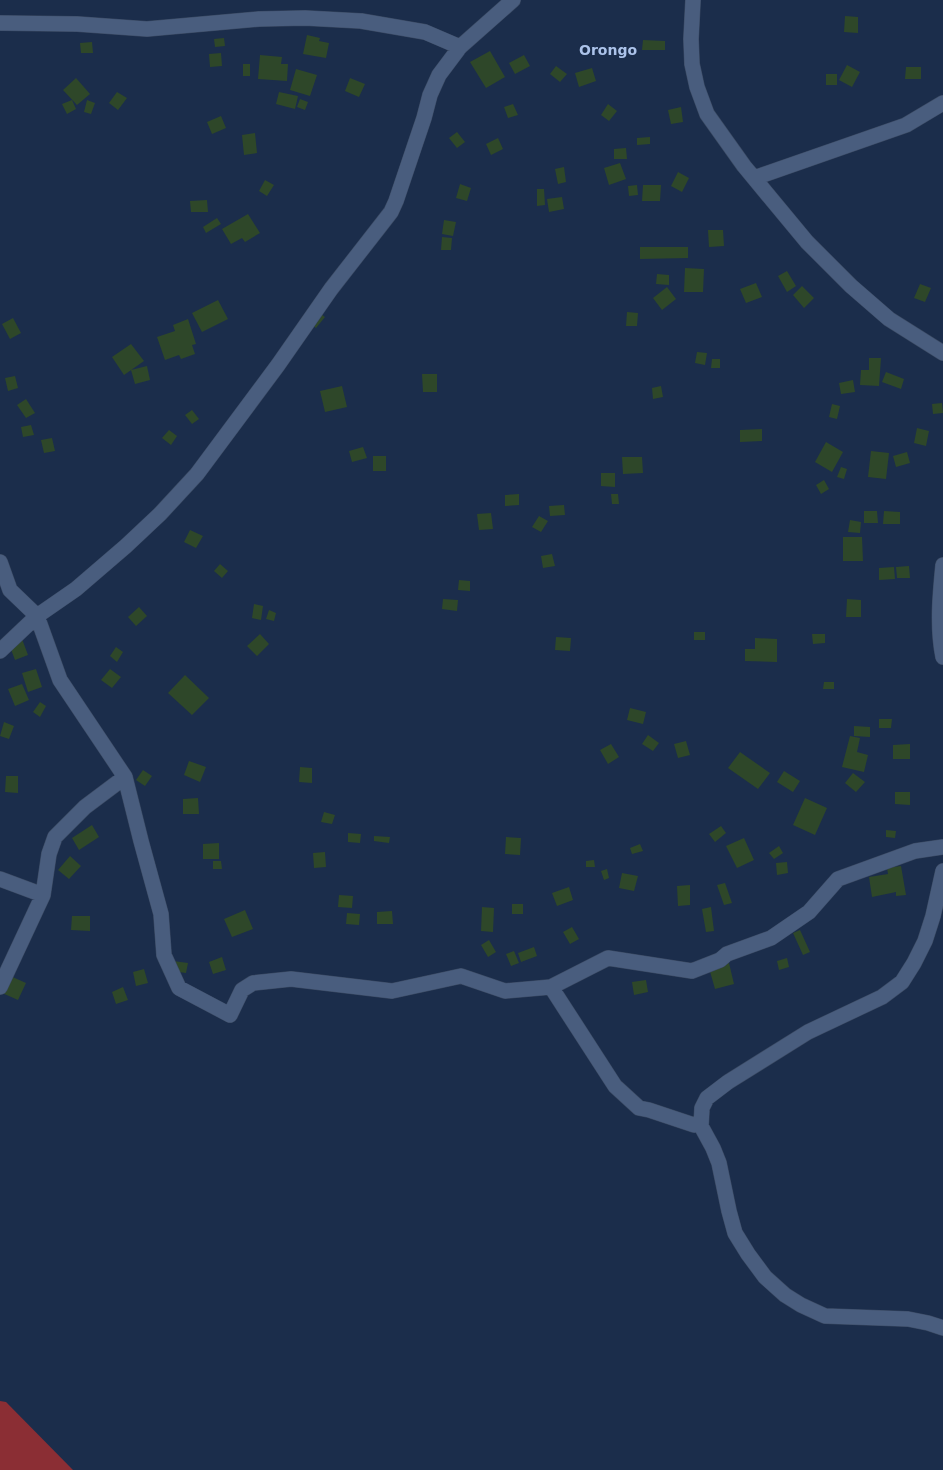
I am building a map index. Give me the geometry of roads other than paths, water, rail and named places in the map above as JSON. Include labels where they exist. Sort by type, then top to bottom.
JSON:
[{"type":"street","points":[[0,651],[37,616],[76,588],[126,546],[160,514],[202,468],[278,365],[331,289],[390,212],[396,201],[424,118],[430,95],[439,75],[460,47],[513,0]]},
{"type":"street","points":[[693,0],[692,64],[697,87],[707,114],[754,178],[807,242],[851,286],[889,319],[943,353]]},
{"type":"street","points":[[0,23],[77,24],[147,29],[259,19],[305,18],[361,21],[425,32],[460,47]]},
{"type":"street","points":[[754,178],[906,125],[943,103]]},
{"type":"street","points":[[0,562],[10,590],[37,616],[60,680],[125,777],[140,841],[161,914],[164,955],[179,988],[230,1015],[242,990],[253,983],[291,979],[392,991],[461,976],[504,991],[551,987],[608,958],[692,971],[720,960],[727,954],[771,938],[809,912],[838,879],[915,851],[943,847]]},
{"type":"street","points":[[943,564],[939,616],[940,645],[943,657]]},
{"type":"street","points":[[0,987],[43,895],[49,854],[55,837],[85,807],[125,777]]},
{"type":"street","points":[[943,871],[933,916],[925,941],[902,982],[882,997],[808,1032],[728,1082],[707,1098],[702,1108],[701,1126],[719,1163],[735,1233],[765,1277],[785,1295],[801,1306],[825,1316],[908,1319],[943,1328]]},
{"type":"street","points":[[0,879],[43,895]]},
{"type":"street","points":[[551,987],[616,1086],[639,1108],[694,1125]]},
{"type":"district","name":"Orongo","points":[[608,50]]}]
